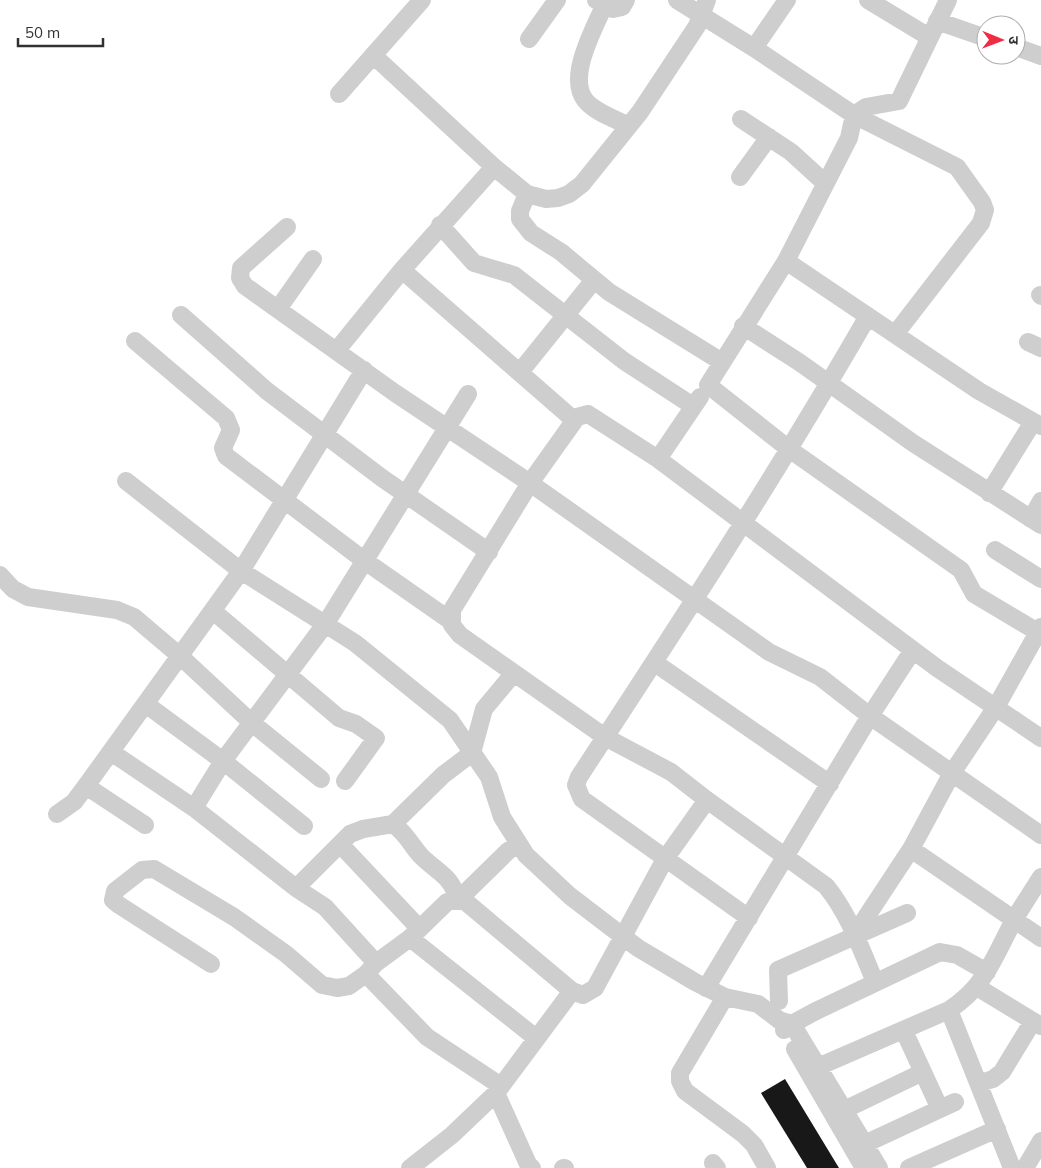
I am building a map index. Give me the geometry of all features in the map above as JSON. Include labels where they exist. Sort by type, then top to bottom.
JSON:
[{"type":"street","points":[[339,94],[422,0]]},
{"type":"street","points":[[529,40],[558,0]]},
{"type":"street","points":[[626,0],[613,10],[600,3],[582,58],[581,91],[590,105],[628,126]]},
{"type":"street","points":[[677,0],[705,8],[754,48],[854,115],[957,167],[982,202],[984,210],[981,223],[896,333]]},
{"type":"street","points":[[754,48],[787,0]]},
{"type":"street","points":[[868,0],[929,37]]},
{"type":"street","points":[[658,459],[708,385],[743,326],[786,261],[849,138],[854,115],[866,108],[899,101],[948,0]]},
{"type":"street","points":[[373,55],[494,167],[527,194],[546,199],[568,194],[582,184],[628,126],[705,8]]},
{"type":"street","points":[[937,21],[976,35]]},
{"type":"street","points":[[1026,51],[1041,56]]},
{"type":"street","points":[[741,119],[802,161],[825,183]]},
{"type":"street","points":[[740,177],[769,137]]},
{"type":"street","points":[[337,350],[440,225],[494,167]]},
{"type":"street","points":[[527,194],[520,211],[520,219],[523,226],[561,252],[594,280],[636,310],[722,362]]},
{"type":"street","points":[[440,225],[474,263],[514,274],[624,361],[693,406]]},
{"type":"street","points":[[287,227],[241,268],[240,278],[245,286],[447,428],[696,598],[769,652],[820,677],[870,716],[1041,836]]},
{"type":"street","points":[[278,309],[313,259]]},
{"type":"street","points":[[786,261],[896,333],[979,391],[1037,424],[989,493]]},
{"type":"street","points":[[402,270],[574,420]]},
{"type":"street","points":[[520,372],[594,280]]},
{"type":"street","points":[[181,315],[255,381],[406,494],[489,552]]},
{"type":"street","points":[[749,918],[582,799],[576,785],[579,777],[655,662],[789,450],[868,316]]},
{"type":"street","points":[[743,326],[989,493],[1036,522],[1041,501]]},
{"type":"street","points":[[135,341],[226,418],[231,430],[223,448],[224,453],[365,561],[451,621],[460,634],[514,673],[605,737],[671,772],[826,886],[838,901],[856,934],[875,982]]},
{"type":"street","points":[[58,814],[74,802],[147,704],[241,571],[364,370]]},
{"type":"street","points":[[708,385],[789,450],[961,570],[974,594],[1040,631],[996,707],[952,773],[911,849],[856,934]]},
{"type":"street","points":[[194,808],[223,760],[289,676],[326,623],[468,394]]},
{"type":"street","points":[[451,621],[452,610],[530,483],[574,420],[577,417],[588,414],[658,459],[913,650],[1041,738]]},
{"type":"street","points":[[126,481],[241,571],[355,643],[450,720],[489,777],[502,817],[526,855],[570,896],[624,937],[706,988],[725,997],[758,1004],[785,1025],[844,1110],[863,1159]]},
{"type":"street","points":[[995,550],[1041,579]]},
{"type":"street","points":[[0,575],[21,595],[117,610],[142,623],[252,723],[320,779]]},
{"type":"street","points":[[213,611],[339,718],[356,724],[376,738],[345,781]]},
{"type":"street","points":[[706,988],[787,858],[870,716],[913,650]]},
{"type":"street","points":[[655,662],[830,784]]},
{"type":"street","points":[[296,888],[356,830],[393,824],[443,776],[472,753],[484,709],[514,673]]},
{"type":"street","points":[[147,704],[223,760],[304,826]]},
{"type":"street","points":[[110,752],[194,808],[296,888],[325,907],[427,1037],[499,1090],[528,1164],[532,1168]]},
{"type":"street","points":[[86,786],[145,825]]},
{"type":"street","points":[[211,964],[119,905],[114,900],[115,891],[142,870],[154,869],[234,917],[286,954],[322,985],[337,988],[349,986],[414,933],[447,902],[458,900],[466,902],[572,991],[583,995],[595,988],[665,859],[707,800]]},
{"type":"street","points":[[393,824],[405,833],[422,856],[447,876],[458,900]]},
{"type":"street","points":[[340,844],[414,933],[536,1038]]},
{"type":"street","points":[[458,900],[508,851],[519,844]]},
{"type":"street","points":[[911,849],[1041,938]]},
{"type":"street","points":[[810,1060],[904,1031],[949,1010],[966,999],[987,972],[1015,919],[1041,877]]},
{"type":"street","points":[[779,1001],[778,970],[907,913]]},
{"type":"street","points":[[785,1025],[940,952],[958,955],[987,972]]},
{"type":"street","points":[[977,987],[1037,1024],[1002,1072],[993,1079],[980,1083]]},
{"type":"street","points":[[410,1168],[452,1135],[499,1090],[572,991]]},
{"type":"street","points":[[725,997],[680,1073],[680,1081],[685,1091],[743,1134],[754,1145],[767,1168]]},
{"type":"street","points":[[949,1010],[980,1083],[1012,1168]]},
{"type":"street","points":[[863,1159],[948,1106],[923,1072],[904,1031]]},
{"type":"street","points":[[810,1060],[863,1159]]},
{"type":"street","points":[[844,1110],[923,1072]]},
{"type":"street","points":[[909,1168],[998,1129]]},
{"type":"street","points":[[1025,1168],[1041,1141]]},
{"type":"building","points":[[785,1079],[839,1168],[807,1168],[761,1093]]}]
